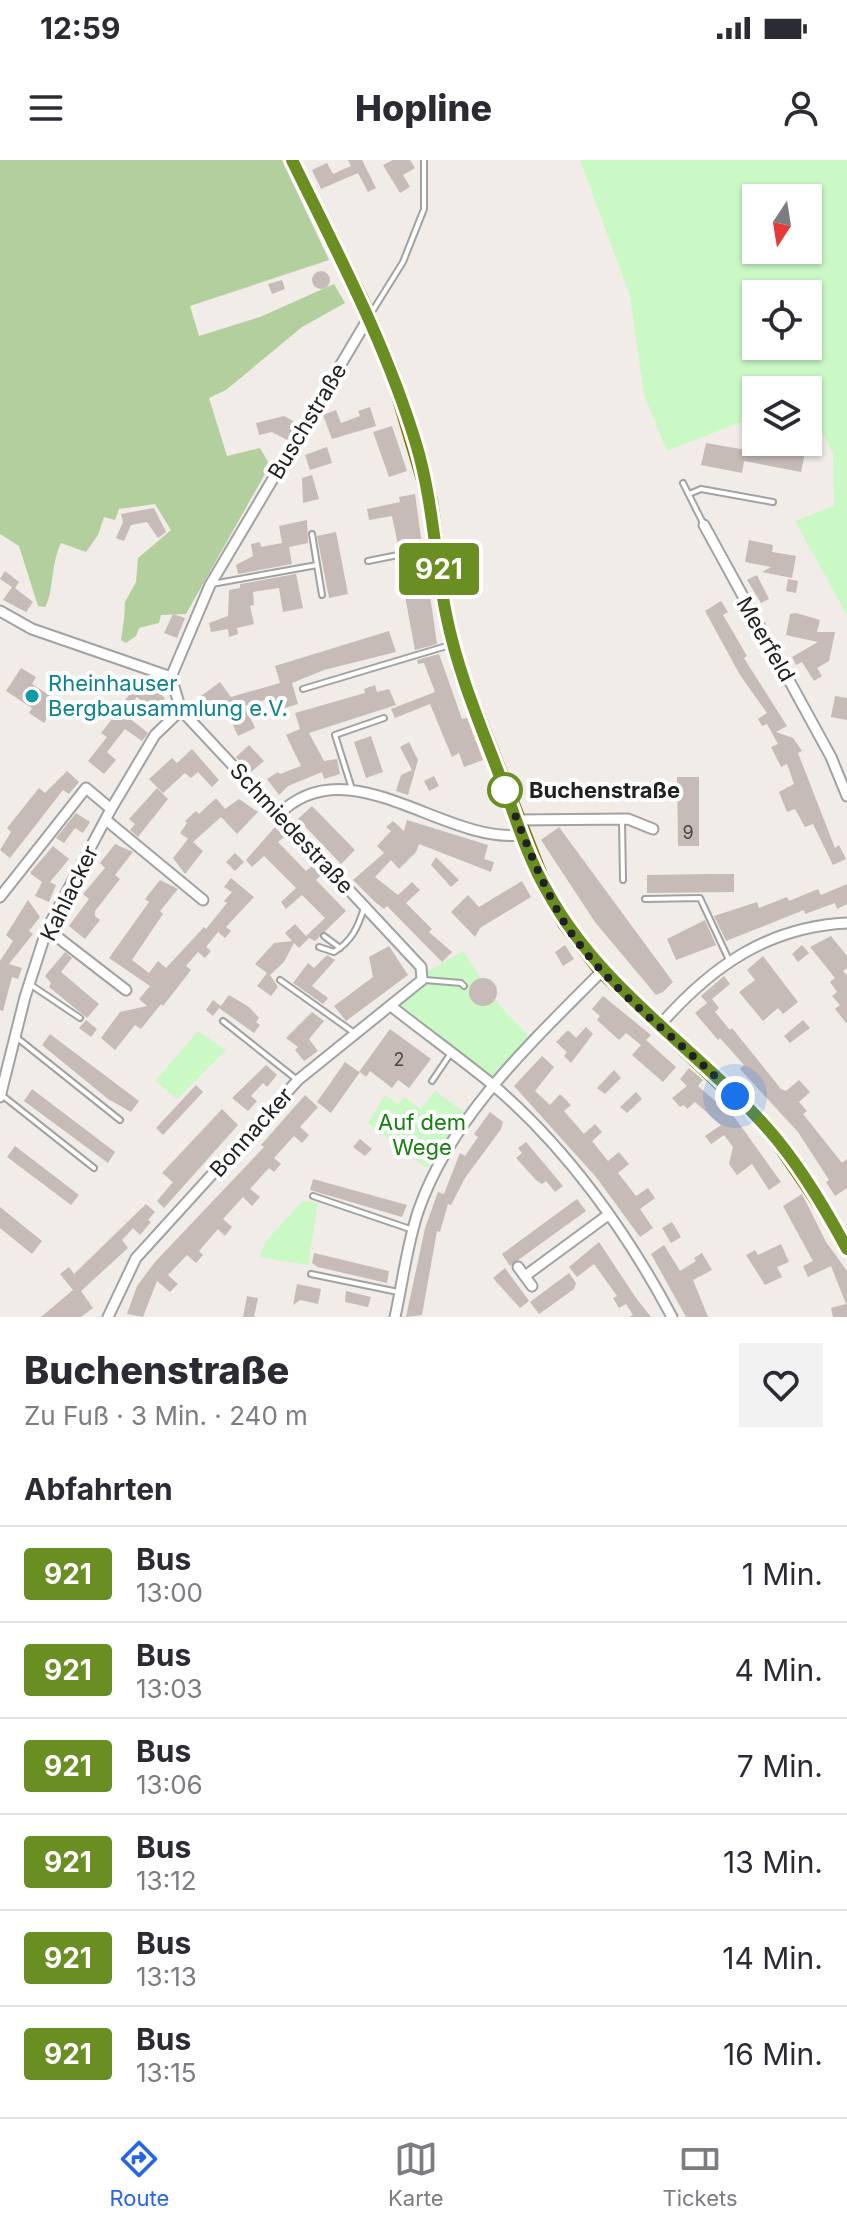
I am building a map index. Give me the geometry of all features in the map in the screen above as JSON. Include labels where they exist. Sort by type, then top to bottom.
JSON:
[{"type":"street","points":[[292,160],[369,317],[417,449],[452,644],[521,835],[565,923],[602,971],[770,1130],[832,1221],[847,1249]]},
{"type":"street","name":"Buschstraße","points":[[171,677],[175,659],[210,585],[369,317]]},
{"type":"street","name":"Meerfeld","points":[[704,525],[831,757],[847,796]]},
{"type":"street","points":[[0,611],[32,629],[171,677]]},
{"type":"street","name":"Schmiedestraße","points":[[171,677],[181,710],[364,906],[423,977]]},
{"type":"street","name":"Kahlacker","points":[[0,1096],[29,984],[47,929],[111,809],[155,735],[181,710]]},
{"type":"street","points":[[0,897],[86,788],[111,809]]},
{"type":"street","points":[[279,814],[303,796],[352,789],[495,835],[521,835]]},
{"type":"street","points":[[516,820],[622,819],[653,829]]},
{"type":"street","points":[[106,820],[203,900]]},
{"type":"street","points":[[660,1025],[706,977],[729,960],[773,937],[800,929],[847,923]]},
{"type":"street","points":[[47,929],[126,990]]},
{"type":"street","points":[[395,1317],[413,1229],[431,1180],[448,1147],[473,1108],[602,971]]},
{"type":"street","name":"Bonnacker","points":[[108,1317],[136,1258],[298,1080],[423,977]]},
{"type":"street","points":[[391,1006],[494,1087],[534,1126],[608,1215],[644,1266],[672,1317]]},
{"type":"street","points":[[525,1276],[608,1215]]},
{"type":"street","points":[[518,1267],[532,1286]]},
{"type":"lane","name":"Buschstraße","points":[[369,317],[403,262],[424,209],[424,160]]},
{"type":"lane","name":"Meerfeld","points":[[683,483],[704,525]]},
{"type":"lane","points":[[689,494],[701,489],[773,502]]},
{"type":"lane","points":[[312,534],[322,595]]},
{"type":"lane","points":[[368,561],[436,547]]},
{"type":"lane","points":[[210,585],[317,565]]},
{"type":"lane","points":[[303,689],[452,644]]},
{"type":"lane","points":[[352,789],[335,735],[384,718]]},
{"type":"lane","points":[[622,819],[623,880]]},
{"type":"lane","points":[[645,899],[700,898],[729,960]]},
{"type":"lane","points":[[319,947],[334,952],[340,948],[355,933],[364,906]]},
{"type":"lane","points":[[324,936],[340,948]]},
{"type":"lane","points":[[423,977],[464,986]]},
{"type":"lane","points":[[280,980],[354,1034]]},
{"type":"lane","points":[[29,984],[80,1018]]},
{"type":"lane","points":[[223,1021],[298,1080]]},
{"type":"lane","points":[[16,1037],[120,1120]]},
{"type":"lane","points":[[432,1081],[451,1053]]},
{"type":"lane","points":[[0,1096],[94,1168]]},
{"type":"lane","points":[[313,1196],[413,1229]]},
{"type":"lane","points":[[311,1274],[400,1292]]},
{"type":"green space","points":[[0,160],[282,160],[329,260],[190,306],[199,336],[260,317],[334,284],[345,303],[302,327],[226,390],[209,398],[227,456],[260,448],[270,465],[186,614],[161,615],[159,623],[139,628],[136,636],[126,643],[121,640],[125,602],[136,582],[138,558],[171,530],[155,504],[119,509],[115,520],[104,517],[98,535],[86,552],[61,543],[45,607],[38,606],[19,546],[0,534]]},
{"type":"green space","points":[[580,160],[847,160],[847,615],[795,521],[834,506],[833,454],[822,432],[822,376],[742,376],[742,422],[667,451],[644,395],[630,296]]},
{"type":"green space","points":[[463,951],[499,1005],[534,1041],[494,1087],[391,1006],[424,974]]},
{"type":"green space","points":[[198,1031],[226,1050],[177,1099],[155,1081]]},
{"type":"green space","name":"Auf dem Wege","points":[[435,1091],[468,1115],[427,1168],[368,1123],[385,1095],[398,1104],[404,1097],[421,1109]]},
{"type":"green space","points":[[303,1201],[318,1203],[308,1265],[260,1257],[265,1242]]},
{"type":"building","points":[[348,160],[362,160],[376,188],[368,192],[358,173],[321,189],[312,170],[327,163],[333,174],[351,166]]},
{"type":"building","points":[[393,160],[410,160],[415,168],[403,175],[410,187],[400,193],[383,165]]},
{"type":"building","points":[[321,271],[330,280],[321,289],[312,280]]},
{"type":"building","points":[[282,280],[285,289],[272,294],[268,284]]},
{"type":"building","points":[[370,407],[376,426],[332,439],[323,415],[336,410],[341,423],[360,416],[358,411]]},
{"type":"building","points":[[284,416],[297,423],[287,440],[272,432],[259,435],[256,423]]},
{"type":"building","points":[[392,426],[407,471],[389,477],[373,432]]},
{"type":"building","points":[[706,443],[742,449],[742,456],[804,456],[801,472],[744,461],[742,473],[701,465]]},
{"type":"building","points":[[327,447],[332,463],[310,470],[305,455]]},
{"type":"building","points":[[312,475],[319,499],[303,503],[302,478]]},
{"type":"building","points":[[415,494],[422,545],[399,550],[392,516],[369,520],[367,509],[400,502],[399,497]]},
{"type":"building","points":[[154,508],[166,532],[158,538],[147,522],[131,525],[124,541],[116,538],[123,522],[121,514]]},
{"type":"building","points":[[307,520],[308,543],[289,547],[292,564],[238,574],[236,565],[253,556],[251,544],[260,542],[261,547],[282,543],[279,526]]},
{"type":"building","points":[[336,532],[348,594],[329,598],[317,536]]},
{"type":"building","points":[[749,540],[773,545],[772,552],[796,556],[792,578],[762,572],[771,567],[745,562]]},
{"type":"building","points":[[426,568],[437,644],[415,650],[401,575]]},
{"type":"building","points":[[5,571],[19,582],[15,588],[33,602],[26,612],[3,600],[12,587],[0,579]]},
{"type":"building","points":[[296,574],[303,608],[283,612],[279,588],[253,592],[254,605],[250,606],[254,624],[237,628],[238,634],[229,637],[228,629],[211,632],[209,623],[228,616],[229,590],[240,588],[240,584]]},
{"type":"building","points":[[757,575],[769,599],[761,603],[747,580]]},
{"type":"building","points":[[788,579],[798,581],[796,593],[786,591]]},
{"type":"building","points":[[721,601],[728,612],[723,615],[747,656],[744,658],[787,726],[776,732],[793,738],[802,751],[798,753],[835,848],[839,845],[846,859],[833,865],[813,824],[805,827],[795,809],[787,812],[779,792],[794,784],[787,764],[781,767],[771,747],[778,744],[767,724],[762,726],[758,719],[767,713],[740,675],[705,611]]},
{"type":"building","points":[[173,614],[185,618],[177,638],[164,633]]},
{"type":"building","points":[[790,614],[820,620],[817,632],[835,632],[829,661],[817,668],[822,676],[814,681],[802,662],[796,665],[792,657],[818,642],[786,635]]},
{"type":"building","points":[[389,631],[396,652],[324,670],[292,683],[298,704],[278,710],[274,697],[245,706],[255,728],[238,736],[227,712],[218,719],[201,696],[220,682],[231,697],[280,683],[275,666]]},
{"type":"building","points":[[439,654],[462,719],[467,718],[483,760],[464,767],[459,753],[452,757],[430,704],[395,718],[391,709],[435,692],[424,663],[418,664],[417,660]]},
{"type":"building","name":"Rheinhauser Bergbausammlung e.V.","points":[[21,668],[36,677],[32,684],[58,701],[44,723],[29,713],[32,708],[6,691]]},
{"type":"building","points":[[141,679],[165,698],[155,712],[137,697],[128,708],[122,704]]},
{"type":"building","points":[[375,685],[377,692],[389,689],[396,705],[309,733],[324,761],[337,759],[340,774],[324,779],[322,772],[288,786],[279,795],[267,779],[278,772],[280,774],[301,766],[286,735],[300,729],[295,713],[365,693],[364,689]]},
{"type":"building","points":[[835,696],[847,698],[847,720],[831,717]]},
{"type":"building","points":[[119,710],[148,733],[142,741],[125,729],[107,752],[116,760],[104,774],[88,761],[107,737],[101,733]]},
{"type":"building","points":[[371,736],[383,772],[366,778],[354,742]]},
{"type":"building","points":[[409,742],[418,760],[408,795],[396,791],[401,775],[412,770],[400,747]]},
{"type":"building","points":[[249,745],[264,761],[250,773],[236,757]]},
{"type":"building","points":[[192,749],[219,780],[212,787],[198,772],[191,778],[185,773],[163,793],[149,779],[172,758],[177,763]]},
{"type":"building","points":[[67,771],[79,782],[69,794],[63,790],[10,858],[0,850],[11,832],[7,828],[39,788],[45,793]]},
{"type":"building","points":[[434,776],[439,786],[429,791],[424,781]]},
{"type":"building","points":[[677,777],[699,777],[699,846],[678,846]]},
{"type":"building","points":[[157,788],[168,799],[138,837],[130,830],[135,824],[129,819]]},
{"type":"building","points":[[216,798],[225,809],[239,799],[258,812],[237,834],[221,817],[193,842],[203,851],[185,874],[173,858],[188,839],[180,833],[187,823],[185,821],[196,811],[199,814]]},
{"type":"building","points":[[312,806],[355,850],[341,864],[298,819]]},
{"type":"building","points":[[76,813],[90,822],[83,833],[75,828],[64,843],[56,838]]},
{"type":"building","points":[[407,820],[488,845],[484,859],[494,862],[491,872],[419,844],[416,852],[399,869],[391,860],[375,877],[398,895],[412,882],[420,890],[406,903],[432,929],[429,932],[452,952],[442,962],[387,906],[384,909],[353,880],[384,853],[377,846],[391,831],[386,827],[393,821],[404,831]]},
{"type":"building","points":[[275,827],[284,837],[278,842],[306,871],[312,866],[321,875],[316,880],[346,911],[315,941],[309,938],[299,948],[294,943],[284,962],[270,975],[278,987],[271,996],[257,986],[267,973],[255,964],[274,943],[292,941],[285,933],[295,924],[306,936],[325,918],[302,895],[286,909],[281,902],[296,888],[264,856],[252,867],[246,860]]},
{"type":"building","points":[[559,827],[673,982],[663,992],[656,995],[595,922],[541,840]]},
{"type":"building","points":[[115,844],[133,852],[115,875],[120,879],[95,911],[95,916],[100,920],[85,939],[69,926],[89,899],[83,894],[105,868],[100,863]]},
{"type":"building","points":[[53,846],[69,859],[50,882],[56,885],[49,902],[35,896],[42,882],[30,873]]},
{"type":"building","points":[[235,853],[244,862],[235,871],[226,862]]},
{"type":"building","points":[[436,857],[459,880],[451,887],[431,865]]},
{"type":"building","points":[[734,874],[734,892],[647,893],[647,875]]},
{"type":"building","points":[[231,878],[254,897],[226,927],[231,931],[225,938],[218,932],[206,947],[211,951],[205,958],[198,952],[186,966],[191,970],[163,1006],[161,1004],[141,1029],[135,1025],[115,1050],[101,1038],[120,1012],[147,1006],[139,999],[150,986],[109,958],[149,902],[145,899],[160,880],[178,889],[160,911],[163,914],[132,960],[149,973],[158,961],[166,968],[204,927],[206,929],[227,903],[224,901],[232,892],[224,887]]},
{"type":"building","points":[[522,881],[531,897],[480,928],[475,937],[451,912],[468,895],[479,907]]},
{"type":"building","points":[[847,884],[847,904],[837,909],[835,903],[805,914],[804,910],[726,941],[714,916],[757,902],[759,908],[787,897],[789,901],[818,889],[821,895]]},
{"type":"building","points":[[28,900],[40,917],[29,931],[33,934],[9,964],[22,968],[18,979],[12,977],[3,1011],[0,1010],[0,961],[13,941],[6,935]]},
{"type":"building","points":[[705,920],[716,945],[676,960],[667,939]]},
{"type":"building","points":[[831,936],[847,956],[847,968],[843,971],[847,976],[847,1024],[835,1009],[840,1005],[832,996],[837,992],[830,982],[835,978],[810,947]]},
{"type":"building","points":[[565,945],[574,959],[563,966],[555,952]]},
{"type":"building","points":[[802,945],[809,953],[798,962],[792,954]]},
{"type":"building","points":[[389,946],[408,975],[346,1021],[334,1006],[373,977],[369,957]]},
{"type":"building","points":[[65,952],[72,958],[61,972],[99,1004],[87,1018],[49,987],[51,983],[45,976]]},
{"type":"building","points":[[327,955],[335,960],[312,986],[328,998],[323,1004],[293,983],[308,963],[314,968]]},
{"type":"building","points":[[763,956],[798,1002],[783,1014],[778,1008],[763,1021],[739,992],[755,980],[747,970]]},
{"type":"building","points":[[724,976],[730,984],[712,999],[719,1008],[715,1012],[730,1030],[732,1028],[781,1089],[786,1091],[799,1080],[810,1092],[799,1102],[807,1111],[803,1114],[842,1163],[847,1159],[847,1188],[835,1196],[826,1182],[829,1180],[798,1132],[740,1069],[744,1065],[695,1013],[707,1003],[701,996]]},
{"type":"building","points":[[483,978],[493,982],[497,992],[493,1002],[483,1006],[473,1002],[469,992],[473,982]]},
{"type":"building","points":[[229,995],[249,1007],[259,1018],[256,1022],[260,1025],[254,1033],[219,1008],[213,1016],[206,1010],[213,1000],[221,1006]]},
{"type":"building","points":[[603,996],[651,1035],[646,1040],[676,1067],[663,1082],[632,1055],[641,1045],[626,1033],[619,1040],[597,1020],[600,1016],[592,1009]]},
{"type":"building","points":[[312,1012],[324,1021],[309,1039],[318,1051],[304,1061],[295,1050],[298,1047],[286,1038]]},
{"type":"building","points":[[86,1020],[97,1029],[91,1037],[79,1028]]},
{"type":"building","points":[[803,1020],[810,1028],[790,1043],[784,1036]]},
{"type":"building","points":[[586,1027],[593,1034],[571,1063],[564,1056],[567,1052],[556,1042],[568,1030],[576,1038]]},
{"type":"building","points":[[390,1029],[431,1059],[409,1088],[398,1080],[392,1088],[370,1071],[366,1077],[360,1072],[331,1113],[317,1102],[345,1062],[359,1072]]},
{"type":"building","points":[[50,1034],[139,1101],[131,1112],[108,1099],[42,1045]]},
{"type":"building","points":[[542,1056],[554,1067],[535,1091],[550,1105],[560,1094],[571,1105],[564,1111],[584,1134],[595,1124],[602,1132],[592,1141],[608,1161],[619,1152],[629,1164],[618,1173],[636,1196],[648,1188],[655,1198],[640,1209],[653,1228],[640,1237],[596,1177],[514,1086]]},
{"type":"building","points":[[266,1065],[277,1075],[267,1087],[263,1083],[251,1096],[257,1101],[248,1111],[232,1098]]},
{"type":"building","points":[[689,1068],[703,1080],[698,1086],[735,1118],[781,1182],[769,1190],[752,1164],[737,1175],[729,1164],[733,1147],[724,1135],[711,1144],[705,1136],[721,1125],[695,1102],[687,1109],[684,1105],[680,1107],[672,1098],[687,1086],[680,1079]]},
{"type":"building","points":[[614,1070],[621,1078],[605,1094],[597,1088]]},
{"type":"building","points":[[196,1085],[203,1092],[163,1135],[156,1128]]},
{"type":"building","points":[[32,1089],[115,1152],[108,1163],[24,1101]]},
{"type":"building","points":[[636,1092],[642,1099],[627,1113],[620,1107]]},
{"type":"building","points":[[305,1095],[318,1107],[300,1127],[309,1135],[302,1143],[294,1136],[274,1158],[281,1164],[274,1172],[269,1168],[250,1189],[260,1197],[252,1206],[243,1197],[223,1219],[232,1227],[225,1236],[218,1229],[199,1251],[203,1255],[196,1263],[187,1255],[168,1275],[178,1284],[170,1292],[157,1281],[143,1317],[127,1314],[137,1286],[155,1262],[264,1147],[261,1145]]},
{"type":"building","points":[[222,1109],[238,1125],[164,1208],[157,1201],[173,1182],[162,1173]]},
{"type":"building","points":[[490,1112],[503,1122],[501,1129],[465,1178],[451,1205],[448,1204],[440,1232],[437,1231],[422,1315],[406,1317],[425,1228],[438,1192],[444,1194],[460,1153],[465,1156],[478,1137],[474,1134]]},
{"type":"building","points":[[360,1139],[372,1149],[365,1156],[353,1147]]},
{"type":"building","points":[[526,1142],[563,1186],[555,1192],[546,1181],[542,1184],[536,1180],[516,1158],[522,1153],[518,1148]]},
{"type":"building","points":[[15,1146],[79,1195],[71,1205],[7,1157]]},
{"type":"building","points":[[313,1179],[407,1205],[402,1217],[310,1190]]},
{"type":"building","points":[[802,1194],[826,1242],[847,1271],[847,1317],[833,1317],[831,1308],[846,1304],[831,1266],[808,1277],[803,1266],[813,1261],[783,1206]]},
{"type":"building","points":[[577,1199],[586,1211],[510,1266],[502,1254]]},
{"type":"building","points":[[146,1204],[155,1212],[148,1220],[151,1222],[140,1235],[133,1228],[122,1240],[128,1248],[81,1291],[93,1308],[81,1317],[41,1317],[73,1290],[60,1274],[69,1267],[74,1274]]},
{"type":"building","points":[[0,1207],[42,1241],[32,1254],[0,1228]]},
{"type":"building","points":[[672,1222],[681,1237],[671,1243],[662,1228]]},
{"type":"building","points":[[599,1242],[651,1317],[629,1317],[633,1315],[626,1304],[619,1308],[613,1298],[617,1296],[594,1264],[577,1277],[569,1267]]},
{"type":"building","points":[[781,1244],[789,1262],[777,1267],[782,1277],[765,1285],[746,1255],[755,1250],[758,1255]]},
{"type":"building","points":[[664,1245],[680,1271],[702,1253],[712,1270],[693,1280],[708,1317],[686,1317],[651,1254]]},
{"type":"building","points":[[314,1253],[389,1271],[387,1283],[318,1267],[312,1263]]},
{"type":"building","points":[[505,1268],[529,1301],[520,1308],[493,1278]]},
{"type":"building","points":[[569,1273],[576,1283],[574,1289],[539,1314],[530,1302]]},
{"type":"building","points":[[297,1284],[321,1289],[318,1304],[300,1300],[293,1305]]},
{"type":"building","points":[[346,1291],[371,1297],[368,1307],[345,1302]]},
{"type":"building","points":[[247,1296],[258,1298],[254,1317],[243,1317]]},
{"type":"bus line","name":"921","points":[[292,160],[360,297],[392,372],[430,500],[445,610],[460,671],[521,835],[546,891],[565,923],[602,971],[770,1130],[832,1221],[847,1249]]},
{"type":"place","name":"Rheinhauser Bergbausammlung e.V.","points":[[32,696]]},
{"type":"place","name":"Buchenstraße","points":[[505,790]]},
{"type":"route","points":[[505,790],[531,858],[565,923],[602,971],[735,1096]]}]
